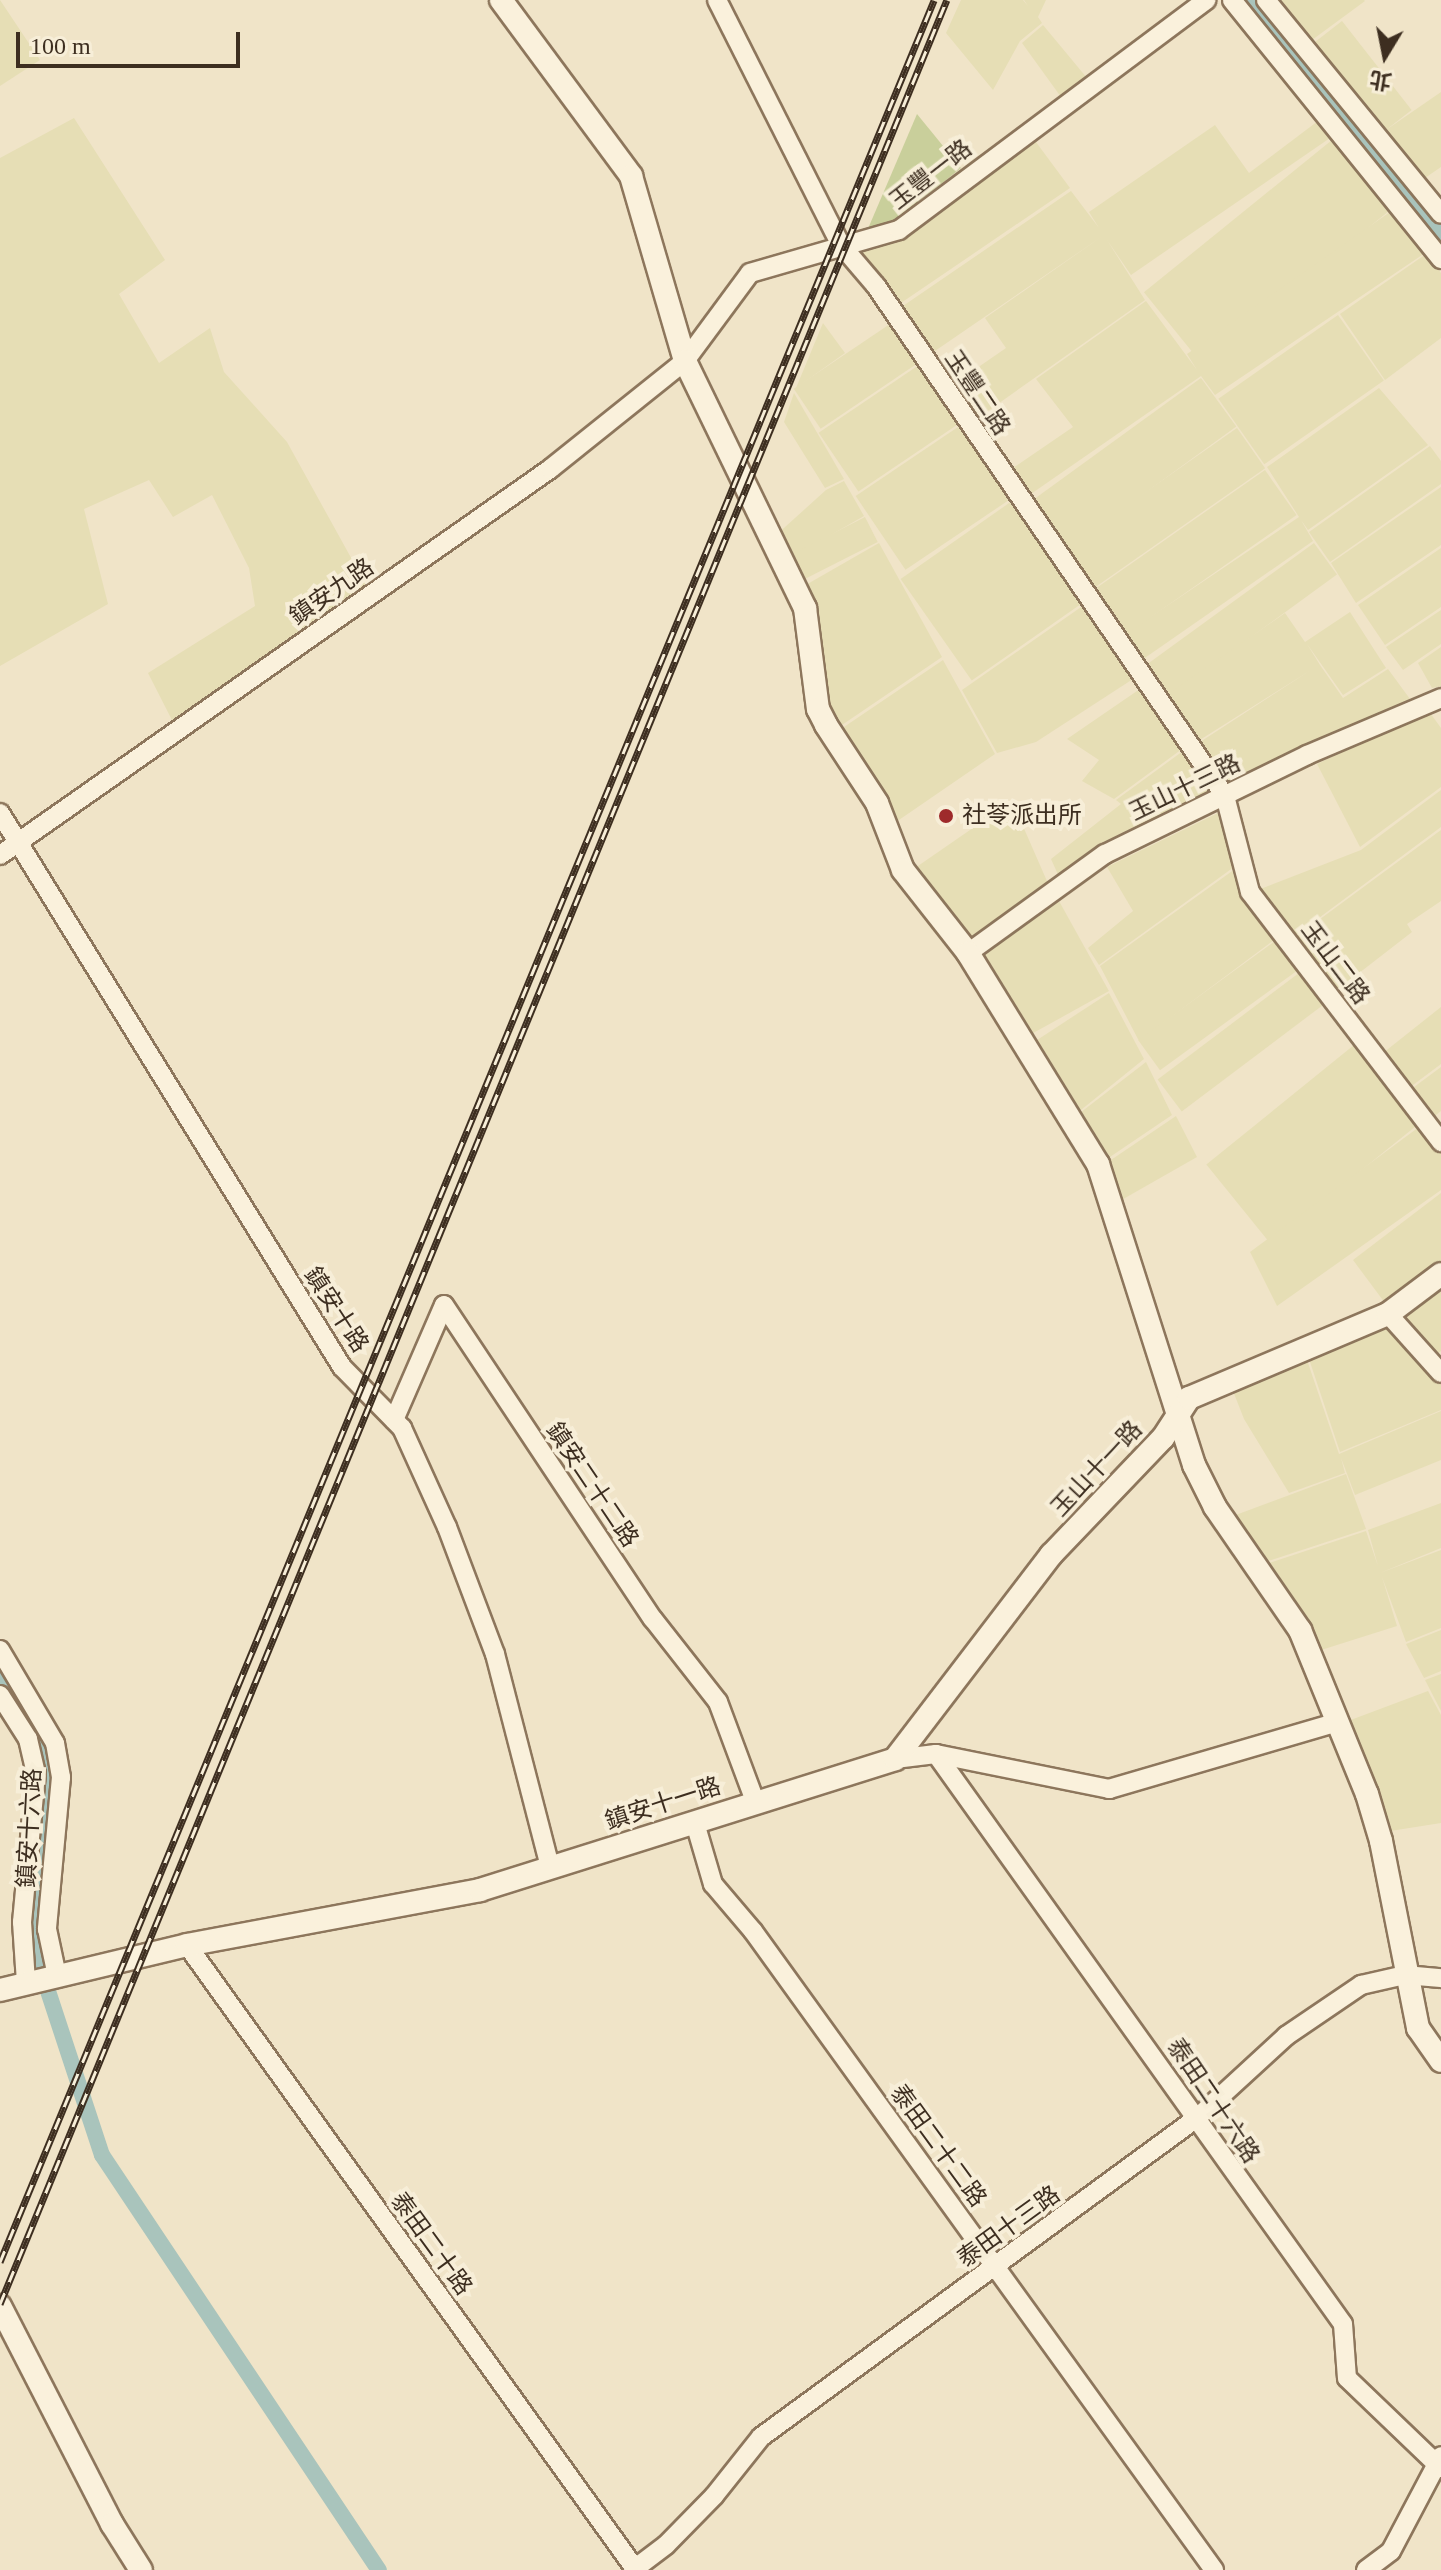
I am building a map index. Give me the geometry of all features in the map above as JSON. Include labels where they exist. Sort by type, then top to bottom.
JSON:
[{"type":"street","points":[[501,0],[631,176],[685,361],[805,608],[818,709],[877,803],[903,870],[968,953],[1098,1164],[1175,1413],[1215,1507],[1300,1630],[1338,1722],[1381,1841],[1405,1975],[1418,2028],[1441,2061]]},
{"type":"street","name":"玉豐二路","points":[[717,0],[841,245],[876,286],[1225,796]]},
{"type":"street","name":"玉豐一路","points":[[685,361],[750,273],[899,230],[1206,0]]},
{"type":"street","points":[[1232,0],[1441,259]]},
{"type":"street","points":[[1266,0],[1441,214]]},
{"type":"street","name":"鎮安九路","points":[[0,855],[550,469],[685,361]]},
{"type":"street","name":"玉山十三路","points":[[968,953],[1105,854],[1441,698]]},
{"type":"street","name":"玉山二路","points":[[1225,796],[1250,892],[1441,1142]]},
{"type":"street","name":"鎮安十路","points":[[0,813],[342,1367],[394,1420],[447,1527],[495,1654],[550,1867]]},
{"type":"street","name":"玉山十一路","points":[[895,1759],[1051,1555],[1163,1438],[1175,1413],[1189,1398],[1388,1314],[1441,1274]]},
{"type":"street","name":"鎮安二十二路","points":[[394,1420],[444,1305],[653,1619],[718,1702],[755,1801]]},
{"type":"street","points":[[1388,1314],[1441,1373]]},
{"type":"street","name":"鎮安十六路","points":[[0,1650],[55,1743],[61,1777],[47,1929],[57,1976]]},
{"type":"street","points":[[0,1695],[28,1739],[36,1774],[22,1922],[26,1982]]},
{"type":"street","name":"鎮安十一路","points":[[0,1990],[187,1945],[480,1890],[895,1759],[936,1754],[1109,1789],[1338,1722]]},
{"type":"street","name":"泰田二十六路","points":[[936,1754],[1198,2117],[1247,2195],[1343,2324],[1347,2378],[1439,2462]]},
{"type":"street","name":"泰田二十二路","points":[[695,1823],[713,1884],[753,1931],[1214,2570]]},
{"type":"street","name":"泰田二十路","points":[[187,1945],[634,2570]]},
{"type":"street","name":"泰田十三路","points":[[634,2570],[714,2496],[761,2437],[1198,2117],[1286,2036],[1361,1985],[1405,1975],[1441,1978]]},
{"type":"street","points":[[0,2306],[112,2524],[141,2570]]},
{"type":"street","points":[[1366,2570],[1391,2551],[1439,2462]]},
{"type":"shaded area","points":[[0,0],[40,60],[0,86]]},
{"type":"shaded area","points":[[961,0],[1023,0],[1028,6],[1024,0],[1046,0],[1038,17],[1042,23],[1020,41],[993,90],[946,33]]},
{"type":"shaded area","points":[[1281,0],[1364,0],[1365,1],[1312,40]]},
{"type":"shaded area","points":[[1342,21],[1412,110],[1384,132],[1314,43]]},
{"type":"shaded area","points":[[1043,25],[1087,78],[1061,97],[1022,43]]},
{"type":"shaded area","points":[[1441,92],[1441,167],[1422,180],[1383,132]]},
{"type":"shaded area","points":[[74,118],[165,260],[119,294],[159,363],[210,328],[224,372],[287,442],[370,592],[175,726],[148,673],[255,606],[249,568],[212,495],[173,517],[149,480],[84,509],[108,604],[0,666],[0,158]]},
{"type":"shaded area","points":[[1318,121],[1330,138],[1131,275],[1107,240],[1145,300],[975,420],[951,386],[1006,348],[985,318],[1104,235],[932,353],[900,308],[1071,191],[1099,228],[1089,212],[1215,125],[1249,173]]},
{"type":"shaded area","points":[[1033,138],[1070,188],[898,305],[856,247]]},
{"type":"shaded area","points":[[1332,140],[1389,211],[1201,363],[1144,292]]},
{"type":"shaded area","points":[[1390,212],[1425,253],[1215,395],[1201,376],[1028,496],[1010,470],[1073,427],[1036,379],[1146,301],[1197,370],[1187,354]]},
{"type":"shaded area","points":[[1426,254],[1441,273],[1441,338],[1385,380],[1340,314]]},
{"type":"shaded area","points":[[1338,315],[1384,381],[1264,464],[1218,399]]},
{"type":"shaded area","points":[[823,323],[845,353],[796,388]]},
{"type":"shaded area","points":[[890,324],[917,364],[821,429],[794,389]]},
{"type":"shaded area","points":[[919,365],[959,424],[858,492],[819,433]]},
{"type":"shaded area","points":[[1201,378],[1236,427],[1067,549],[1032,501]]},
{"type":"shaded area","points":[[1379,388],[1428,445],[1308,530],[1301,520],[1313,541],[1139,662],[1122,636],[1299,517],[1267,467]]},
{"type":"shaded area","points":[[794,393],[844,479],[825,488],[784,422]]},
{"type":"shaded area","points":[[961,425],[1011,499],[905,570],[856,496]]},
{"type":"shaded area","points":[[1237,428],[1265,468],[1092,589],[1064,549]]},
{"type":"shaded area","points":[[1430,446],[1441,461],[1441,484],[1330,562],[1309,532]]},
{"type":"shaded area","points":[[1265,470],[1297,515],[1123,637],[1091,592]]},
{"type":"shaded area","points":[[844,481],[864,516],[787,560],[774,537],[826,490]]},
{"type":"shaded area","points":[[1441,487],[1441,545],[1356,603],[1331,563]]},
{"type":"shaded area","points":[[1012,501],[1083,603],[972,681],[901,579]]},
{"type":"shaded area","points":[[865,517],[878,542],[798,582],[786,557]]},
{"type":"shaded area","points":[[879,543],[942,657],[839,727],[823,698],[804,586]]},
{"type":"shaded area","points":[[1314,543],[1337,575],[1166,699],[1143,667]]},
{"type":"shaded area","points":[[1441,548],[1441,607],[1385,645],[1358,605]]},
{"type":"shaded area","points":[[1084,605],[1133,679],[1036,742],[997,753],[962,690]]},
{"type":"shaded area","points":[[1441,610],[1441,644],[1403,670],[1386,647]]},
{"type":"shaded area","points":[[1350,612],[1386,668],[1343,695],[1307,644],[1320,665],[1343,698],[1388,669],[1410,699],[1227,788],[1197,744],[1311,670],[1195,743],[1165,696],[1285,613],[1305,642]]},
{"type":"shaded area","points":[[1441,647],[1441,686],[1432,688],[1418,663]]},
{"type":"shaded area","points":[[943,660],[995,754],[896,822],[886,795],[841,729]]},
{"type":"shaded area","points":[[1137,691],[1144,692],[1182,749],[1114,799],[1082,781],[1099,760],[1067,739]]},
{"type":"shaded area","points":[[1428,710],[1441,728],[1441,787],[1360,847],[1317,764]]},
{"type":"shaded area","points":[[1183,751],[1216,795],[1060,879],[1051,859],[1121,804],[1116,800]]},
{"type":"shaded area","points":[[1441,790],[1441,827],[1292,938],[1258,890],[1361,850]]},
{"type":"shaded area","points":[[1012,801],[1050,888],[969,943],[915,868]]},
{"type":"shaded area","points":[[1220,812],[1234,867],[1099,965],[1088,948],[1133,911],[1107,867]]},
{"type":"shaded area","points":[[1441,830],[1441,901],[1407,924],[1412,932],[1332,994],[1293,939]]},
{"type":"shaded area","points":[[1235,869],[1243,897],[1274,940],[1139,1041],[1100,966]]},
{"type":"shaded area","points":[[1059,901],[1109,991],[1024,1038],[974,948]]},
{"type":"shaded area","points":[[1275,941],[1297,971],[1160,1070],[1138,1040]]},
{"type":"shaded area","points":[[1299,973],[1323,1005],[1182,1111],[1158,1080]]},
{"type":"shaded area","points":[[1109,993],[1144,1059],[1076,1114],[1031,1044]]},
{"type":"shaded area","points":[[1441,1007],[1441,1064],[1409,1088],[1383,1053]]},
{"type":"shaded area","points":[[1354,1045],[1418,1124],[1271,1244],[1206,1165]]},
{"type":"shaded area","points":[[1146,1062],[1172,1115],[1104,1161],[1076,1116]]},
{"type":"shaded area","points":[[1441,1067],[1441,1111],[1431,1119],[1410,1090]]},
{"type":"shaded area","points":[[1176,1116],[1197,1157],[1118,1202],[1105,1164]]},
{"type":"shaded area","points":[[1419,1127],[1441,1153],[1441,1190],[1277,1306],[1250,1252]]},
{"type":"shaded area","points":[[1441,1193],[1441,1264],[1385,1303],[1353,1260]]},
{"type":"shaded area","points":[[1441,1284],[1441,1351],[1436,1355],[1399,1315]]},
{"type":"shaded area","points":[[1386,1325],[1441,1385],[1441,1410],[1340,1452],[1309,1359]]},
{"type":"shaded area","points":[[1307,1360],[1339,1454],[1441,1411],[1441,1460],[1355,1495],[1341,1458],[1345,1473],[1289,1493],[1244,1419],[1233,1391]]},
{"type":"shaded area","points":[[1346,1474],[1366,1529],[1262,1563],[1233,1516]]},
{"type":"shaded area","points":[[1441,1503],[1441,1548],[1380,1573],[1441,1550],[1441,1628],[1406,1642],[1382,1577],[1397,1626],[1318,1651],[1263,1565],[1366,1531],[1378,1566],[1368,1530]]},
{"type":"shaded area","points":[[1441,1630],[1441,1671],[1424,1678],[1406,1644]]},
{"type":"shaded area","points":[[1441,1674],[1441,1711],[1425,1680]]},
{"type":"shaded area","points":[[1428,1691],[1441,1715],[1441,1823],[1384,1832],[1348,1721]]},
{"type":"green space","points":[[917,114],[961,168],[894,222],[867,231]]},
{"type":"waterway","points":[[1251,0],[1441,236]]},
{"type":"waterway","points":[[0,1673],[41,1737],[49,1759],[33,1929],[42,1965]]},
{"type":"waterway","points":[[48,1991],[102,2155],[379,2570]]},
{"type":"railway","points":[[0,2262],[934,0]]},
{"type":"railway","points":[[0,2304],[947,0]]},
{"type":"place","name":"社苓派出所","points":[[946,816]]}]
